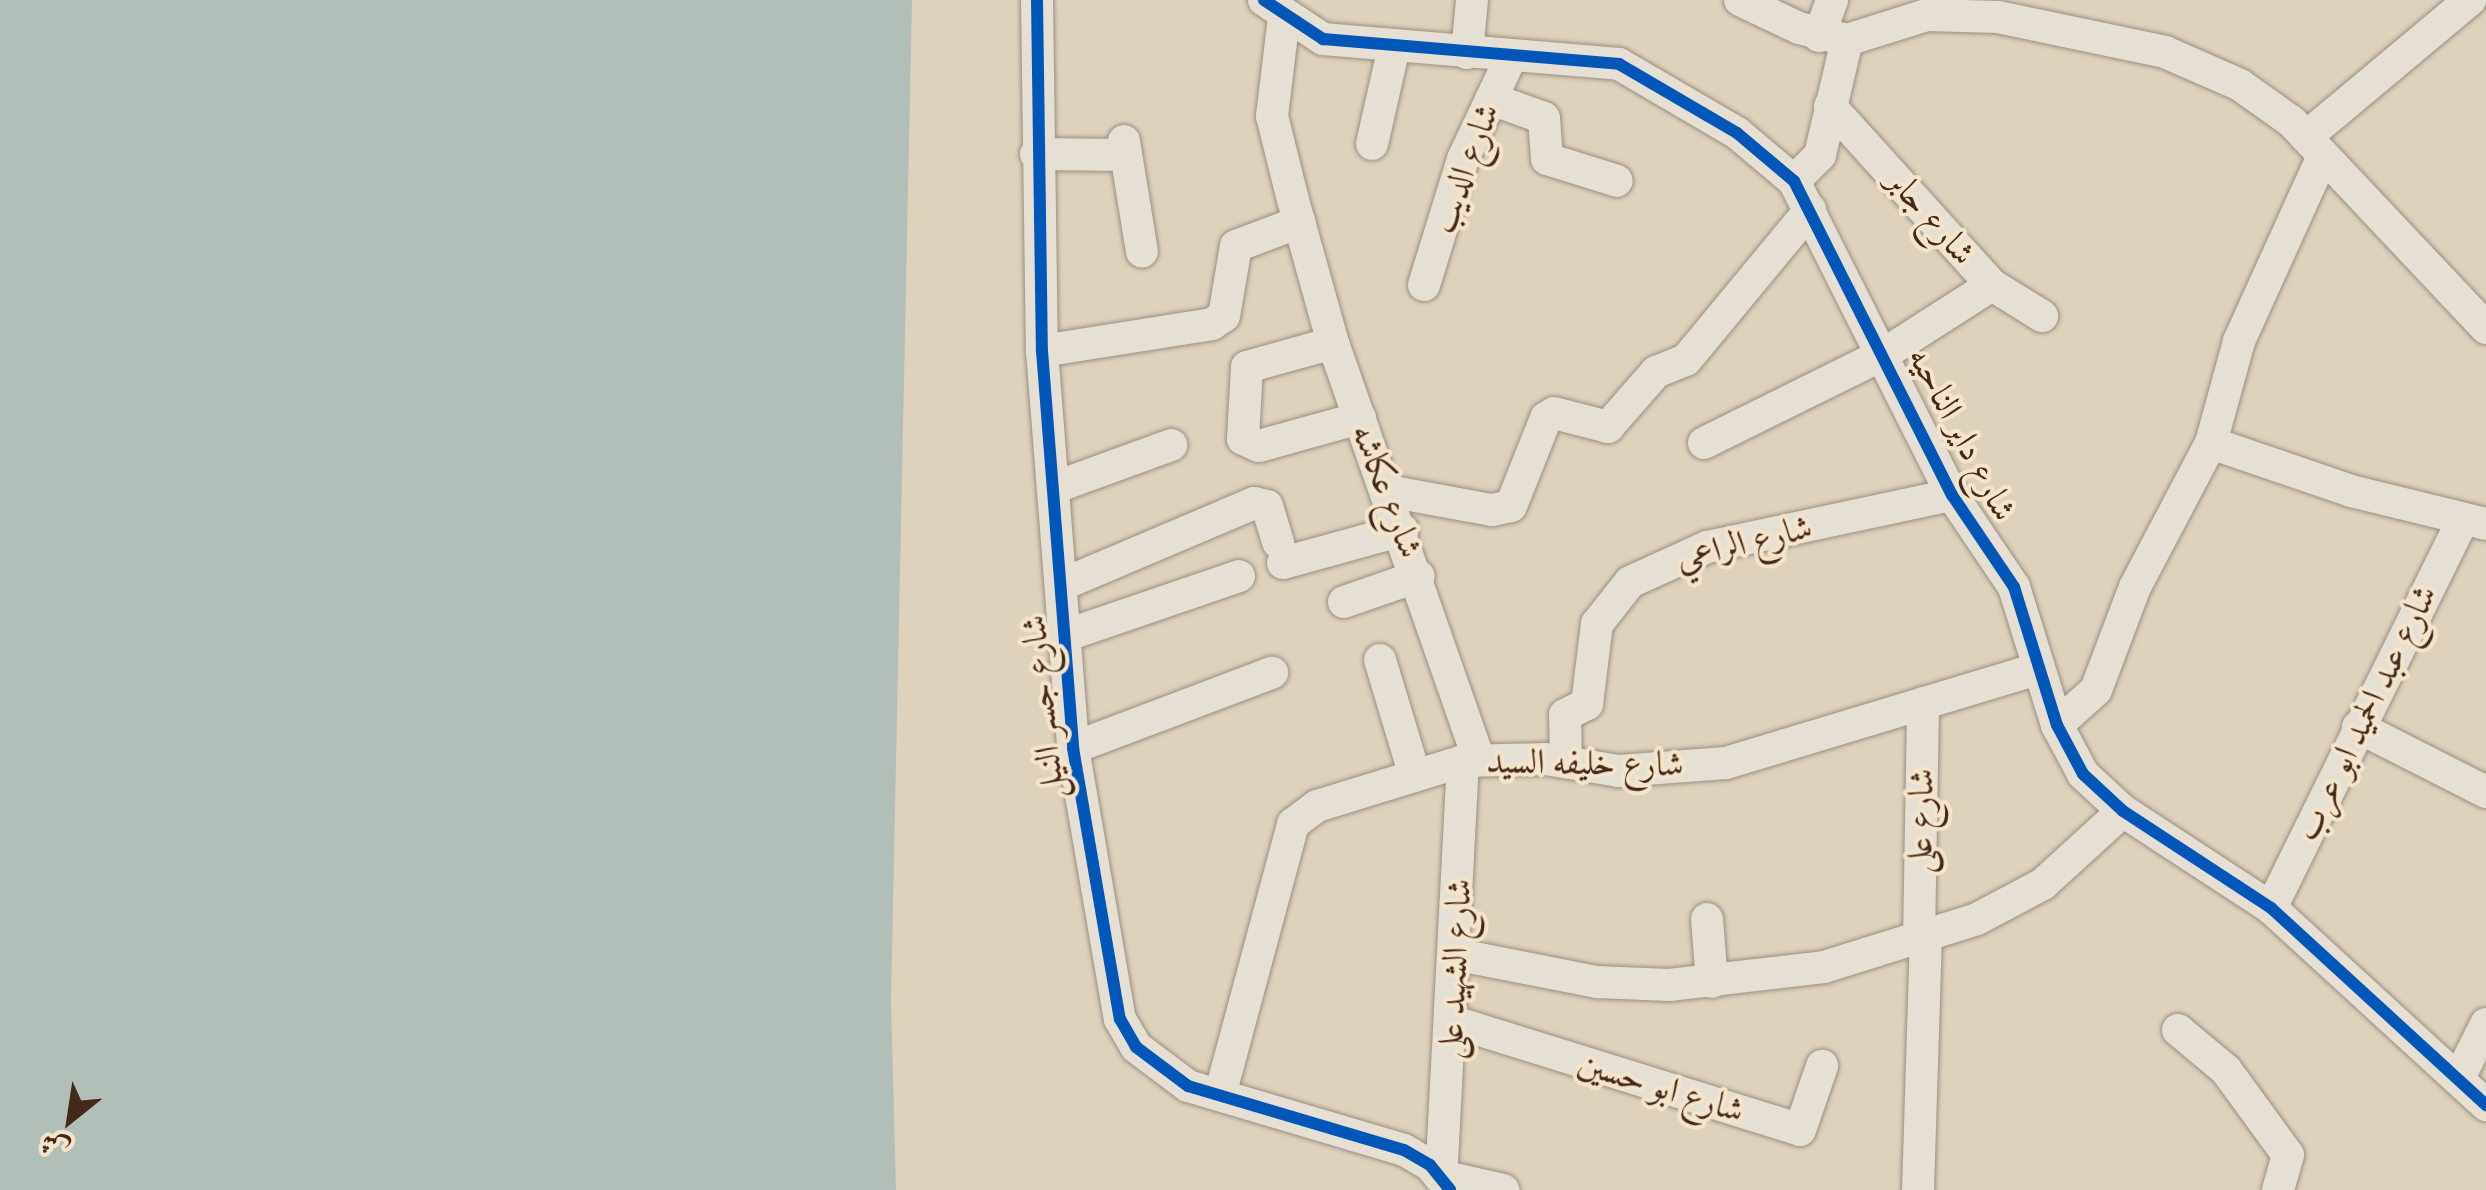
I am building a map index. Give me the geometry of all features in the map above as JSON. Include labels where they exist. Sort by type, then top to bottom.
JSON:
[{"type":"street","name":"شارع جسر النيل","points":[[1038,0],[1036,154],[1042,352],[1073,748],[1120,1019],[1160,1070],[1220,1095],[1404,1150],[1446,1183]]},
{"type":"street","points":[[1467,53],[1472,0]]},
{"type":"street","points":[[1740,0],[1833,38],[1926,15],[2001,9],[2165,52],[2256,94],[2314,146],[2486,328]]},
{"type":"street","points":[[1794,180],[1820,155],[1830,106],[1832,0]]},
{"type":"street","points":[[2056,725],[2096,690],[2135,587],[2212,443],[2239,341],[2314,146],[2470,0]]},
{"type":"street","name":"شارع داير الناحيه","points":[[1274,8],[1323,39],[1619,64],[1737,133],[1794,180],[1952,494],[2014,586],[2056,725],[2082,774],[2123,811],[2271,908],[2461,1074],[2486,1105]]},
{"type":"street","name":"شارع عكاشه","points":[[1274,8],[1272,116],[1300,222],[1330,289],[1333,344],[1419,576],[1471,760]]},
{"type":"street","points":[[1372,144],[1394,47]]},
{"type":"street","name":"شارع الديب","points":[[1424,284],[1462,159],[1512,55]]},
{"type":"street","points":[[1491,99],[1544,118],[1547,159],[1617,181]]},
{"type":"street","name":"شارع جابر","points":[[1830,106],[1992,285],[2042,316]]},
{"type":"street","points":[[1036,154],[1125,148],[1142,252]]},
{"type":"street","points":[[1388,491],[1492,510],[1511,506],[1546,418],[1554,413],[1608,427],[1656,372],[1686,360],[1810,210]]},
{"type":"street","points":[[1042,352],[1212,324],[1224,316],[1236,246],[1300,222]]},
{"type":"street","points":[[1704,443],[1884,354],[1992,285]]},
{"type":"street","points":[[1333,344],[1248,367],[1243,439],[1259,446],[1360,418]]},
{"type":"street","points":[[2212,443],[2474,522]]},
{"type":"street","points":[[1053,488],[1170,445]]},
{"type":"street","name":"شارع الراعي","points":[[1566,762],[1565,715],[1587,704],[1598,624],[1630,582],[1707,547],[1952,494]]},
{"type":"street","points":[[1060,585],[1254,503],[1267,506],[1280,552],[1403,530]]},
{"type":"street","name":"شارع عبد الحميد ابو عرب","points":[[2271,908],[2358,726],[2474,522]]},
{"type":"street","points":[[1064,636],[1240,576]]},
{"type":"street","points":[[1344,602],[1419,576]]},
{"type":"street","points":[[1380,660],[1415,776]]},
{"type":"street","name":"شارع خليفه السيد","points":[[1220,1095],[1293,824],[1318,806],[1471,760],[1566,762],[1620,771],[1726,762],[2037,669]]},
{"type":"street","points":[[1073,748],[1272,673]]},
{"type":"street","name":"شارع على","points":[[1918,1190],[1922,704]]},
{"type":"street","points":[[2358,726],[2486,792]]},
{"type":"street","name":"شارع الشهيد على","points":[[1446,1183],[1471,760]]},
{"type":"street","points":[[1458,955],[1597,982],[1712,982],[1824,967],[1922,938],[2042,884],[2123,811]]},
{"type":"street","points":[[1708,919],[1712,982]]},
{"type":"street","name":"شارع ابو حسين","points":[[1454,1022],[1800,1130],[1822,1066]]},
{"type":"street","points":[[2461,1074],[2486,1024]]},
{"type":"street","points":[[2178,1030],[2226,1070],[2288,1155],[2278,1190]]},
{"type":"street","points":[[1446,1183],[1503,1190]]},
{"type":"shaded area","points":[[0,0],[912,0],[891,1001],[896,1190],[0,1190]]},
{"type":"cycle path","points":[[1037,0],[1042,351],[1073,748],[1120,1019],[1136,1047],[1188,1086],[1404,1150],[1430,1165],[1450,1190]]},
{"type":"cycle path","points":[[1264,0],[1323,39],[1619,64],[1737,133],[1794,181],[1952,495],[2014,587],[2057,725],[2083,774],[2123,811],[2271,908],[2486,1105]]}]
